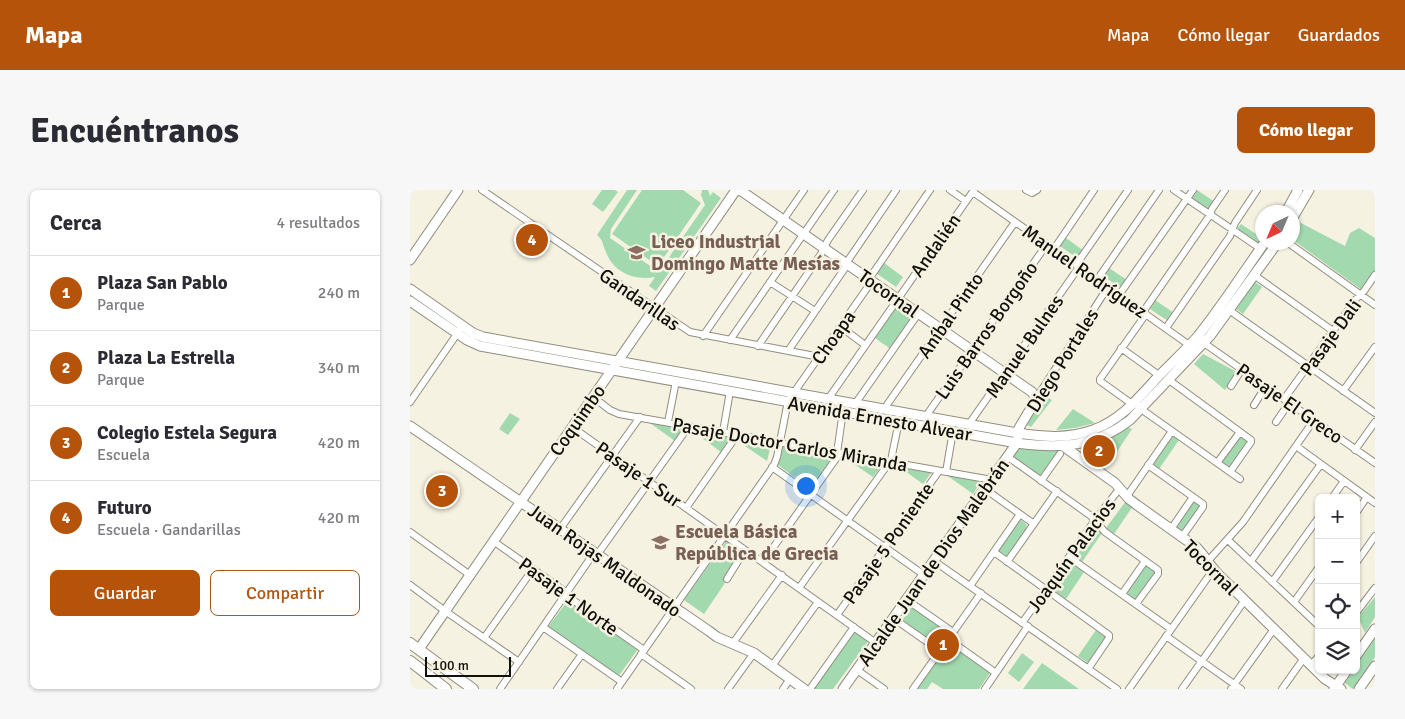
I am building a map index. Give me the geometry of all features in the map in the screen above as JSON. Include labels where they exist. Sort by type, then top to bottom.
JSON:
[{"type":"main road","points":[[414,646],[473,689]]},
{"type":"main road","points":[[410,661],[446,689]]},
{"type":"street","points":[[410,260],[458,190]]},
{"type":"street","name":"Gandarillas","points":[[482,190],[686,331],[703,336],[820,357]]},
{"type":"street","name":"Coquimbo","points":[[414,646],[445,611],[736,190]]},
{"type":"street","name":"Tocornal","points":[[740,190],[1032,392],[1035,398]]},
{"type":"street","points":[[703,336],[804,190]]},
{"type":"street","points":[[730,340],[834,190]]},
{"type":"street","points":[[758,346],[863,190]]},
{"type":"street","points":[[788,351],[896,190]]},
{"type":"street","name":"Choapa","points":[[788,401],[820,357],[930,190]]},
{"type":"street","points":[[950,190],[966,201]]},
{"type":"street","points":[[1026,190],[1032,193],[1037,190]]},
{"type":"street","points":[[1054,249],[1094,190]]},
{"type":"street","name":"Manuel Bulnes","points":[[969,424],[1128,190]]},
{"type":"street","points":[[1098,280],[1159,190]]},
{"type":"street","points":[[1174,190],[1232,230],[1255,242]]},
{"type":"street","points":[[1119,295],[1193,190]]},
{"type":"street","points":[[1225,190],[1100,380],[1240,479]]},
{"type":"street","points":[[1166,328],[1230,236],[1235,223],[1257,190]]},
{"type":"street","points":[[1290,205],[1298,190]]},
{"type":"street","points":[[1300,205],[1309,190]]},
{"type":"street","name":"Andalién","points":[[828,399],[973,191]]},
{"type":"street","name":"Manuel Rodríguez","points":[[973,191],[1193,348]]},
{"type":"street","name":"Aníbal Pinto","points":[[884,409],[1015,222]]},
{"type":"street","name":"Luis Barros Borgoño","points":[[926,416],[1047,244]]},
{"type":"street","name":"Avenida Ernesto Alvear","points":[[481,341],[618,361],[1018,433],[1050,437],[1077,434],[1093,430],[1136,407],[1169,380],[1193,348],[1198,335],[1260,250]]},
{"type":"street","name":"Avenida Ernesto Alvear","points":[[410,301],[460,330],[473,333],[481,341],[612,370],[1062,450],[1099,438],[1116,430],[1130,420],[1136,407],[1160,376],[1193,348],[1204,343],[1272,250]]},
{"type":"street","points":[[1298,250],[1375,305]]},
{"type":"street","points":[[1254,275],[1333,331]]},
{"type":"street","name":"Pasaje Dali","points":[[1276,422],[1308,366],[1375,276]]},
{"type":"street","points":[[770,282],[815,311]]},
{"type":"street","name":"Diego Portales","points":[[1018,433],[1020,425],[1034,403],[1035,398],[1108,287]]},
{"type":"street","name":"Avenida Ernesto Alvear","points":[[410,290],[460,330]]},
{"type":"street","points":[[1229,310],[1375,413]]},
{"type":"street","points":[[855,404],[918,314]]},
{"type":"street","points":[[840,327],[865,345]]},
{"type":"street","points":[[410,402],[460,330]]},
{"type":"street","name":"Pasaje El Greco","points":[[1204,343],[1375,463]]},
{"type":"street","points":[[1343,391],[1375,347]]},
{"type":"street","points":[[1121,348],[1160,376]]},
{"type":"street","points":[[1231,386],[1242,369]]},
{"type":"street","points":[[1169,380],[1251,440],[1230,472]]},
{"type":"street","points":[[668,422],[676,381]]},
{"type":"street","points":[[1254,404],[1266,386]]},
{"type":"street","points":[[722,432],[730,391]]},
{"type":"street","name":"Pasaje Doctor Carlos Miranda","points":[[593,397],[615,413],[992,480]]},
{"type":"street","points":[[617,689],[772,467],[776,459],[788,401]]},
{"type":"street","points":[[763,562],[838,453],[843,411]]},
{"type":"street","points":[[560,529],[640,417]]},
{"type":"street","points":[[1207,562],[1228,540],[1248,514],[1314,420]]},
{"type":"street","points":[[799,588],[890,462],[899,421]]},
{"type":"street","points":[[1355,450],[1375,422]]},
{"type":"street","name":"Juan Rojas Maldonado","points":[[410,426],[713,634],[754,653],[804,689]]},
{"type":"street","points":[[500,689],[566,594],[689,426]]},
{"type":"street","name":"Pasaje 1 Sur","points":[[572,427],[876,642]]},
{"type":"street","name":"Pasaje 5 Poniente","points":[[946,472],[953,431]]},
{"type":"street","name":"Joaquín Palacios","points":[[1127,496],[1172,431]]},
{"type":"street","points":[[1217,463],[1240,432]]},
{"type":"street","name":"Alcalde Juan de Dios Malebrán","points":[[843,689],[1018,443],[1018,433]]},
{"type":"street","points":[[686,508],[738,435]]},
{"type":"street","name":"Tocornal","points":[[1050,437],[1062,450],[1079,457],[1199,550],[1213,570],[1307,662],[1337,688]]},
{"type":"street","points":[[1078,444],[1079,457]]},
{"type":"street","points":[[1296,446],[1375,503]]},
{"type":"street","points":[[1041,481],[1062,450]]},
{"type":"street","points":[[1008,457],[1091,516],[1105,532],[1158,572],[1136,604]]},
{"type":"street","points":[[1251,561],[1321,464]]},
{"type":"street","points":[[1148,465],[1203,505],[1182,537]]},
{"type":"street","points":[[772,467],[924,575]]},
{"type":"street","name":"Pasaje 5 Poniente","points":[[837,614],[939,471]]},
{"type":"street","points":[[1335,494],[1344,481]]},
{"type":"street","name":"Joaquín Palacios","points":[[985,689],[1045,589],[1120,488]]},
{"type":"street","points":[[985,489],[1034,524]]},
{"type":"street","points":[[1007,562],[1057,491]]},
{"type":"street","points":[[1171,529],[1193,496]]},
{"type":"street","points":[[1360,507],[1367,497]]},
{"type":"street","points":[[970,586],[1020,514]]},
{"type":"street","points":[[1272,582],[1315,523]]},
{"type":"street","points":[[410,532],[470,575]]},
{"type":"street","points":[[1360,557],[1375,536]]},
{"type":"street","points":[[1228,540],[1315,620]]},
{"type":"street","name":"Pasaje 1 Norte","points":[[493,541],[563,590],[570,598],[691,689]]},
{"type":"street","points":[[727,578],[745,550]]},
{"type":"street","points":[[994,552],[1110,636],[1088,669]]},
{"type":"street","points":[[1069,557],[1172,629]]},
{"type":"street","points":[[934,561],[1117,689]]},
{"type":"street","points":[[1122,594],[1145,561]]},
{"type":"street","points":[[484,638],[533,569]]},
{"type":"street","points":[[1129,689],[1213,570]]},
{"type":"street","points":[[1294,602],[1315,573]]},
{"type":"street","points":[[734,643],[782,576]]},
{"type":"street","points":[[410,585],[519,662]]},
{"type":"street","points":[[1360,608],[1375,588]]},
{"type":"street","points":[[913,689],[980,593]]},
{"type":"street","points":[[907,600],[953,632]]},
{"type":"street","points":[[1182,689],[1245,600]]},
{"type":"street","points":[[772,666],[818,602]]},
{"type":"street","points":[[893,618],[940,651]]},
{"type":"street","points":[[543,627],[622,682]]},
{"type":"street","points":[[810,689],[854,627]]},
{"type":"street","points":[[1360,650],[1375,628]]},
{"type":"street","points":[[1233,687],[1274,629]]},
{"type":"street","points":[[1166,636],[1202,661],[1233,687],[1241,689]]},
{"type":"street","points":[[948,639],[996,673]]},
{"type":"street","points":[[728,689],[754,653]]},
{"type":"street","points":[[558,689],[582,654]]},
{"type":"street","points":[[1282,689],[1307,662],[1315,658]]},
{"type":"street","points":[[1359,689],[1375,666]]},
{"type":"street","points":[[857,670],[884,689]]},
{"type":"street","points":[[1337,688],[1345,674]]},
{"type":"street","points":[[783,689],[790,679]]},
{"type":"green space","points":[[602,190],[615,190],[618,192],[603,212],[592,204]]},
{"type":"green space","points":[[627,190],[637,190],[611,229],[610,238],[656,270],[663,266],[705,205],[701,195],[702,190],[708,190],[710,196],[713,192],[721,198],[656,291],[649,286],[655,277],[639,278],[619,270],[609,259],[602,241],[597,235]]},
{"type":"green space","points":[[642,190],[683,190],[701,203],[658,266],[612,234]]},
{"type":"green space","points":[[1197,190],[1215,202],[1210,210],[1192,198]]},
{"type":"green space","points":[[1300,223],[1345,246],[1350,233],[1359,228],[1375,238],[1375,273],[1362,290],[1300,245]]},
{"type":"green space","points":[[1241,224],[1255,233],[1255,241],[1237,229]]},
{"type":"green space","points":[[1066,238],[1084,251],[1078,259],[1060,246]]},
{"type":"green space","points":[[883,262],[903,277],[896,287],[876,273]]},
{"type":"green space","points":[[1109,268],[1127,280],[1121,288],[1103,276]]},
{"type":"green space","points":[[1255,282],[1262,287],[1243,314],[1236,309]]},
{"type":"green space","points":[[1155,300],[1174,313],[1168,321],[1150,309]]},
{"type":"green space","points":[[897,305],[914,317],[892,350],[875,338]]},
{"type":"green space","points":[[1203,354],[1237,372],[1225,390],[1194,364]]},
{"type":"green space","points":[[1044,396],[1052,400],[1031,427],[1025,424]]},
{"type":"green space","points":[[1073,409],[1095,423],[1056,430]]},
{"type":"green space","points":[[510,413],[520,419],[508,435],[499,429]]},
{"type":"green space","points":[[647,421],[685,426],[675,441]]},
{"type":"green space","points":[[1125,426],[1132,429],[1104,471],[1082,455],[1081,447]]},
{"type":"green space","points":[[694,431],[732,437],[721,452]]},
{"type":"green space","points":[[1172,435],[1179,440],[1159,469],[1152,464]]},
{"type":"green space","points":[[1242,435],[1248,441],[1229,468],[1220,462],[1239,436]]},
{"type":"green space","points":[[740,440],[771,445],[767,461],[739,442]]},
{"type":"green space","points":[[783,446],[834,455],[810,489],[778,465]]},
{"type":"green space","points":[[1018,446],[1037,450],[1059,450],[1041,475],[1039,475],[1011,456]]},
{"type":"green space","points":[[846,456],[884,463],[873,477],[845,458]]},
{"type":"green space","points":[[895,464],[934,469],[923,484]]},
{"type":"green space","points":[[946,474],[981,481],[973,494]]},
{"type":"green space","points":[[1126,501],[1133,506],[1114,534],[1106,528]]},
{"type":"green space","points":[[1193,501],[1200,506],[1183,532],[1175,527]]},
{"type":"green space","points":[[1021,520],[1027,527],[1008,557],[998,551]]},
{"type":"green space","points":[[1095,526],[1102,533],[1082,562],[1073,556]]},
{"type":"green space","points":[[727,540],[742,550],[723,581],[725,583],[704,614],[684,600]]},
{"type":"green space","points":[[1069,562],[1084,572],[1066,599],[1050,588]]},
{"type":"green space","points":[[1146,565],[1156,573],[1136,601],[1126,594]]},
{"type":"green space","points":[[1375,597],[1375,617],[1365,633],[1360,622],[1360,615]]},
{"type":"green space","points":[[569,599],[638,649],[618,677],[548,627]]},
{"type":"green space","points":[[912,605],[950,631],[945,640],[990,673],[979,689],[943,689],[932,682],[927,689],[916,689],[942,651],[901,622]]},
{"type":"green space","points":[[854,630],[869,640],[833,689],[812,689]]},
{"type":"green space","points":[[1096,630],[1107,638],[1089,664],[1078,656]]},
{"type":"green space","points":[[1375,633],[1375,657],[1353,689],[1342,681],[1346,674],[1360,674],[1360,654]]},
{"type":"green space","points":[[1022,653],[1034,662],[1019,682],[1008,673]]},
{"type":"green space","points":[[1042,663],[1079,689],[1023,689]]},
{"type":"place","name":"Futuro","points":[[532,240]]},
{"type":"place","name":"Liceo Industrial Domingo Matte Mesías","points":[[637,252]]},
{"type":"place","name":"Plaza La Estrella","points":[[1099,451]]},
{"type":"place","name":"Colegio Estela Segura","points":[[442,491]]},
{"type":"place","name":"Escuela Básica República de Grecia","points":[[661,542]]},
{"type":"place","name":"Plaza San Pablo","points":[[943,645]]}]
